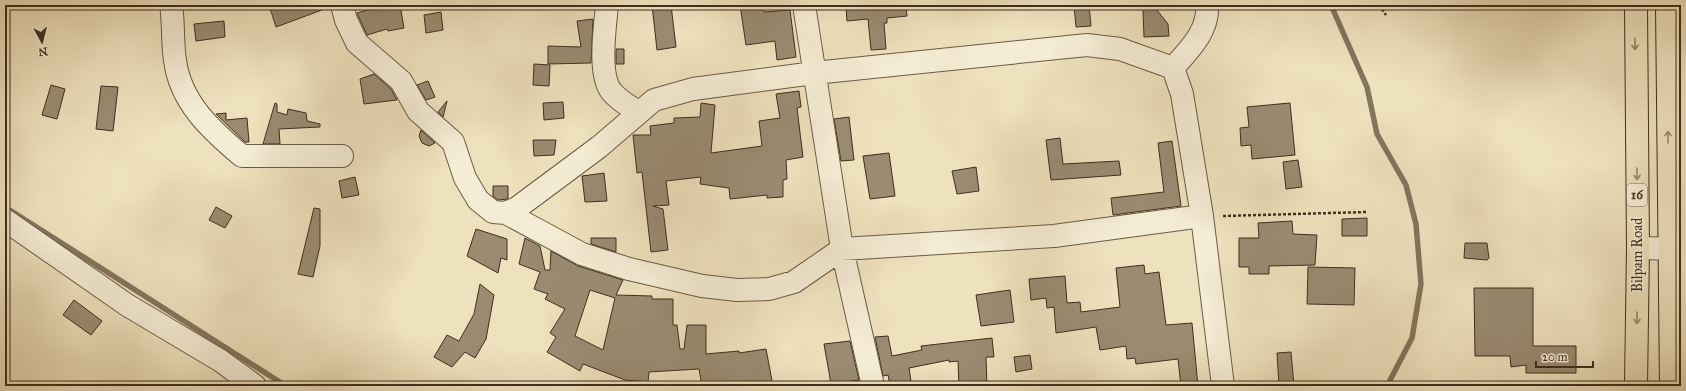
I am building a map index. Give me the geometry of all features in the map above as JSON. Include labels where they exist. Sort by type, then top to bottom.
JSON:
[{"type":"main road","name":"Bilpam Road","points":[[1636,5],[1638,248],[1636,386]]},
{"type":"main road","points":[[1667,5],[1675,90],[1675,249],[1671,386]]},
{"type":"street","points":[[172,5],[175,61],[183,93],[213,131],[242,156],[342,156]]},
{"type":"street","points":[[342,5],[346,20],[358,43],[401,81],[418,111],[453,142],[465,178],[478,200],[493,212],[506,213],[582,254],[629,269],[702,286],[737,290],[769,289],[794,282],[842,249],[1054,236],[1202,216]]},
{"type":"street","points":[[607,5],[604,59],[606,81],[611,91],[638,112]]},
{"type":"street","points":[[804,5],[842,249],[873,386]]},
{"type":"street","points":[[1173,68],[1195,43],[1208,16],[1207,5]]},
{"type":"street","points":[[506,213],[517,208],[599,147],[638,112],[654,100],[693,89],[814,73],[1086,45],[1120,49],[1173,68]]},
{"type":"street","points":[[1173,68],[1182,94],[1202,216],[1223,386]]},
{"type":"street","points":[[5,220],[127,305],[221,361],[255,386]]},
{"type":"street","points":[[1638,248],[1675,249]]},
{"type":"path","points":[[1379,5],[1386,15]]},
{"type":"path","points":[[1202,216],[1367,212]]},
{"type":"building","points":[[269,5],[330,5],[330,7],[276,27]]},
{"type":"building","points":[[400,5],[404,28],[388,31],[387,29],[367,35],[357,13],[382,6]]},
{"type":"building","points":[[652,5],[671,5],[676,47],[657,50]]},
{"type":"building","points":[[740,5],[763,5],[764,12],[790,10],[796,57],[777,60],[775,41],[746,45]]},
{"type":"building","points":[[906,5],[907,16],[887,18],[887,23],[884,23],[886,49],[871,50],[868,19],[847,21],[846,6]]},
{"type":"building","points":[[1074,5],[1089,5],[1091,26],[1076,27]]},
{"type":"building","points":[[1150,5],[1153,5],[1168,24],[1169,36],[1144,37],[1143,11]]},
{"type":"building","points":[[441,12],[443,30],[426,33],[424,15]]},
{"type":"building","points":[[593,19],[591,63],[548,64],[548,46],[581,47],[577,21]]},
{"type":"building","points":[[224,21],[225,37],[196,41],[194,24]]},
{"type":"building","points":[[616,49],[624,49],[624,64],[616,64]]},
{"type":"building","points":[[534,64],[550,65],[549,86],[533,85]]},
{"type":"building","points":[[374,74],[391,89],[397,100],[364,104],[360,79]]},
{"type":"building","points":[[428,81],[435,97],[426,100],[417,85]]},
{"type":"building","points":[[51,85],[65,89],[57,119],[42,115]]},
{"type":"building","points":[[101,86],[118,87],[113,131],[96,129]]},
{"type":"building","points":[[799,91],[801,107],[797,108],[803,157],[786,160],[787,179],[783,180],[783,197],[767,198],[767,195],[730,199],[729,188],[700,184],[701,177],[666,181],[669,205],[653,206],[663,209],[668,250],[651,252],[642,172],[637,173],[633,135],[651,135],[650,126],[674,123],[674,118],[700,117],[701,103],[715,105],[711,153],[762,146],[759,121],[780,118],[776,94]]},
{"type":"building","points":[[447,101],[443,117],[438,112]]},
{"type":"building","points":[[563,102],[564,118],[544,120],[543,103]]},
{"type":"building","points":[[275,103],[277,104],[277,112],[287,115],[288,109],[306,113],[307,121],[320,124],[320,127],[279,129],[280,144],[263,144]]},
{"type":"building","points":[[1290,103],[1295,155],[1252,159],[1251,145],[1241,146],[1240,128],[1249,127],[1247,107]]},
{"type":"building","points":[[226,113],[226,120],[247,118],[249,142],[245,142],[216,114]]},
{"type":"building","points":[[849,117],[854,160],[841,161],[834,119]]},
{"type":"building","points":[[421,130],[435,143],[429,146],[422,143],[419,136]]},
{"type":"building","points":[[1060,138],[1063,164],[1119,161],[1121,175],[1051,180],[1046,140]]},
{"type":"building","points":[[533,140],[556,140],[554,155],[534,156]]},
{"type":"building","points":[[1172,141],[1181,206],[1113,215],[1111,198],[1164,192],[1158,143]]},
{"type":"building","points":[[889,153],[895,196],[870,199],[863,156]]},
{"type":"building","points":[[1298,160],[1302,187],[1286,189],[1283,162]]},
{"type":"building","points":[[976,167],[979,191],[957,194],[952,171]]},
{"type":"building","points":[[604,173],[607,201],[585,202],[582,176]]},
{"type":"building","points":[[355,177],[359,195],[342,198],[339,181]]},
{"type":"building","points":[[493,186],[508,186],[508,199],[498,200],[493,196]]},
{"type":"building","points":[[216,207],[232,216],[225,228],[209,220]]},
{"type":"building","points":[[314,208],[320,209],[320,246],[313,277],[298,274]]},
{"type":"building","points":[[1367,218],[1367,236],[1342,236],[1342,219]]},
{"type":"building","points":[[1292,221],[1293,234],[1317,235],[1315,265],[1269,266],[1269,274],[1249,274],[1249,267],[1239,267],[1239,238],[1259,238],[1258,223]]},
{"type":"building","points":[[476,229],[507,239],[507,260],[501,258],[498,273],[467,256]]},
{"type":"building","points":[[525,238],[540,246],[545,270],[550,270],[551,251],[578,266],[623,280],[616,295],[652,296],[652,299],[673,299],[673,325],[677,325],[680,349],[684,349],[687,325],[706,325],[706,354],[739,351],[739,353],[766,349],[773,386],[702,386],[699,369],[649,372],[648,382],[625,380],[583,364],[580,371],[547,352],[556,337],[550,333],[565,309],[545,299],[548,294],[534,289],[540,272],[519,264]],"holes":[[[590,290],[615,298],[603,350],[575,336]]]},
{"type":"building","points":[[591,238],[616,238],[616,252],[591,244]]},
{"type":"building","points":[[1465,243],[1487,243],[1489,258],[1487,260],[1464,258]]},
{"type":"building","points":[[1144,265],[1145,274],[1159,272],[1166,325],[1192,323],[1198,386],[1181,386],[1178,359],[1136,364],[1135,358],[1127,359],[1126,346],[1100,350],[1096,327],[1056,333],[1054,307],[1047,308],[1046,298],[1031,300],[1029,279],[1065,276],[1067,303],[1080,302],[1081,312],[1120,307],[1116,268]]},
{"type":"building","points":[[1308,267],[1355,268],[1354,305],[1307,304]]},
{"type":"building","points":[[480,284],[494,295],[486,339],[475,358],[465,352],[452,367],[434,357],[447,335],[459,341],[474,314]]},
{"type":"building","points":[[1474,288],[1533,288],[1533,346],[1576,346],[1576,373],[1526,373],[1526,365],[1511,367],[1510,356],[1475,356]]},
{"type":"building","points":[[1010,290],[1014,322],[981,326],[976,295]]},
{"type":"building","points":[[74,300],[102,321],[91,335],[63,315]]},
{"type":"building","points":[[888,336],[892,356],[922,350],[921,346],[992,338],[994,357],[986,357],[987,386],[959,386],[958,361],[949,362],[949,360],[909,368],[911,381],[890,385],[888,375],[883,376],[875,337]]},
{"type":"building","points":[[850,341],[859,380],[831,384],[824,344]]},
{"type":"building","points":[[1291,352],[1294,385],[1279,386],[1277,353]]},
{"type":"building","points":[[1030,355],[1032,369],[1016,372],[1014,357]]},
{"type":"waterway","points":[[1331,5],[1367,87],[1377,134],[1406,185],[1416,224],[1421,284],[1412,338],[1387,386]]},
{"type":"waterway","points":[[5,207],[286,386]]}]
